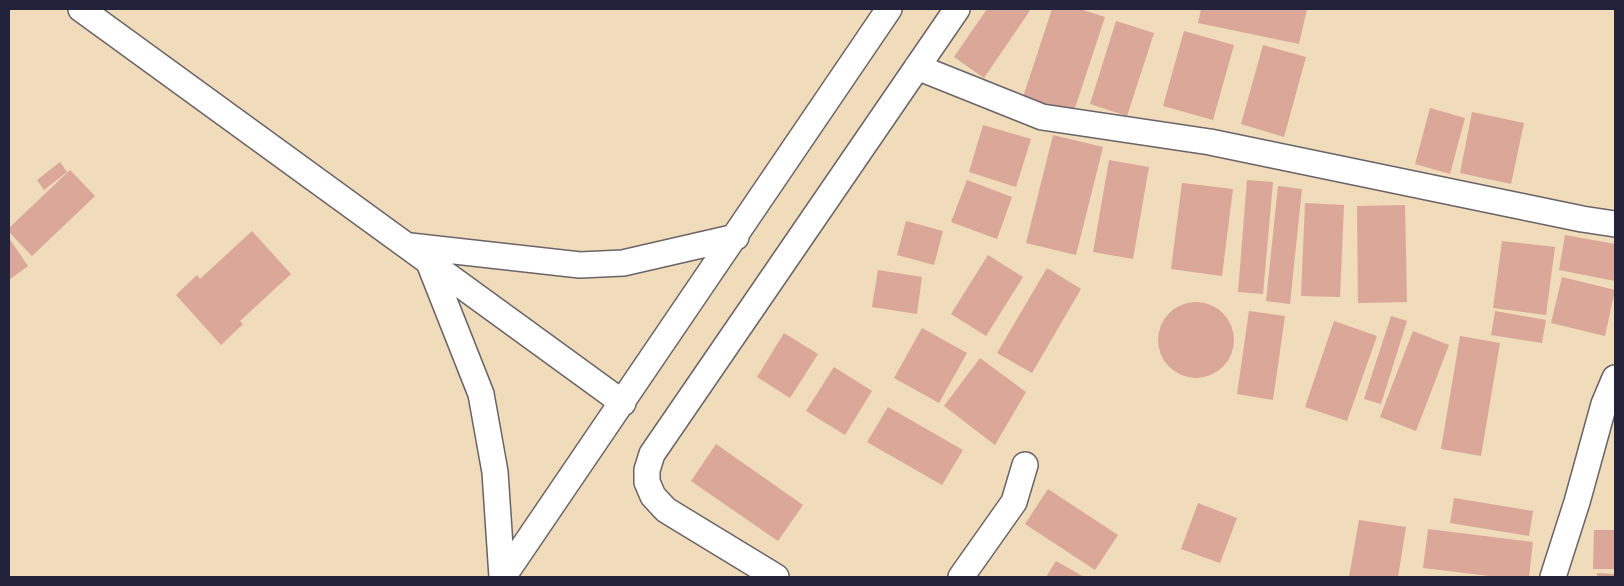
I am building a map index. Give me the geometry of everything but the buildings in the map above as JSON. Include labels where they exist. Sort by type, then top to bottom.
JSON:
[{"type":"street","points":[[81,9],[623,403]]},
{"type":"street","points":[[503,577],[889,9]]},
{"type":"street","points":[[776,577],[666,510],[654,496],[646,482],[647,470],[652,454],[957,9]]},
{"type":"street","points":[[917,67],[1042,117],[1210,142],[1582,219],[1615,224]]},
{"type":"street","points":[[419,253],[580,264],[623,263],[736,236]]},
{"type":"street","points":[[419,253],[480,394],[495,472],[503,577]]},
{"type":"street","points":[[1553,577],[1577,502],[1604,404],[1615,378]]},
{"type":"street","points":[[961,577],[1014,502],[1025,465]]}]
